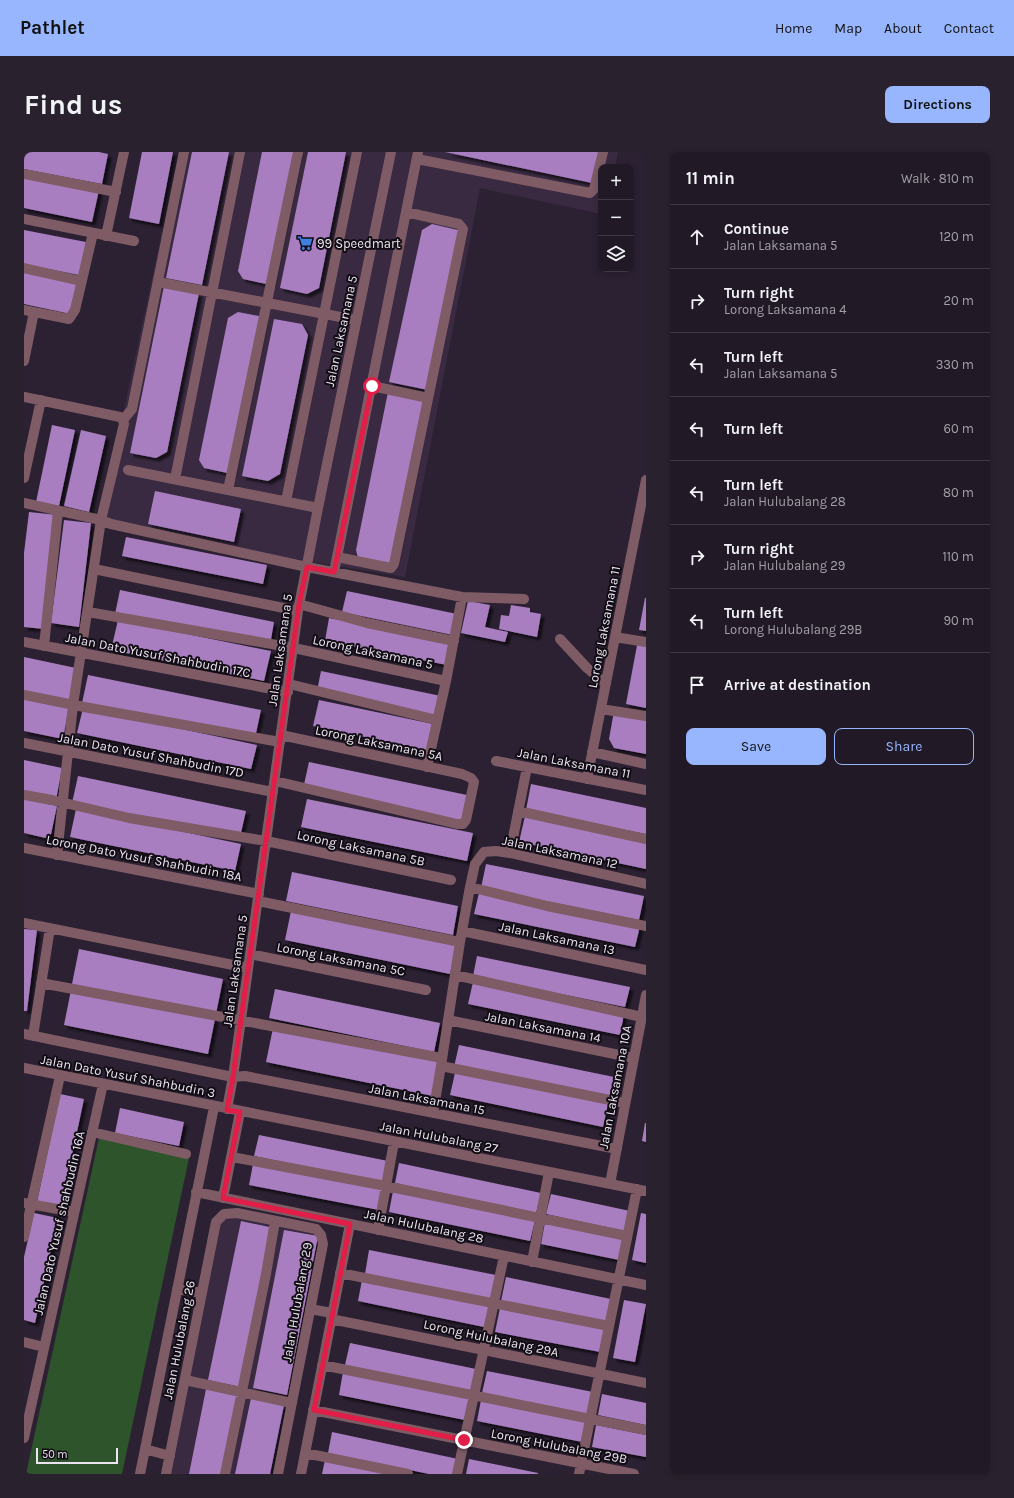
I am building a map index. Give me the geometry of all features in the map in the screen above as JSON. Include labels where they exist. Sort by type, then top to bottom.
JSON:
[{"type":"street","points":[[106,236],[124,152]]},
{"type":"street","points":[[57,855],[73,705],[101,520],[124,424],[123,420],[132,409],[184,152]]},
{"type":"street","points":[[175,479],[240,152]]},
{"type":"street","points":[[228,490],[268,303],[298,152]]},
{"type":"street","points":[[286,501],[357,152]]},
{"type":"street","name":"Jalan Laksamana 5","points":[[227,1110],[233,1077],[299,608],[391,152]]},
{"type":"street","points":[[334,572],[418,156],[590,193],[594,189],[603,152]]},
{"type":"street","points":[[24,174],[116,192]]},
{"type":"street","points":[[337,557],[390,568],[394,564],[463,229],[459,224],[406,212]]},
{"type":"street","points":[[24,219],[134,241]]},
{"type":"street","points":[[24,310],[70,319],[75,310],[93,233]]},
{"type":"street","points":[[24,268],[81,281]]},
{"type":"street","points":[[158,282],[356,320]]},
{"type":"street","points":[[24,358],[34,312]]},
{"type":"street","points":[[372,386],[428,398]]},
{"type":"street","points":[[24,397],[120,417],[123,420]]},
{"type":"street","points":[[24,478],[41,400]]},
{"type":"street","points":[[128,470],[318,508]]},
{"type":"street","name":"Lorong Laksamana 11","points":[[587,779],[644,497],[646,480]]},
{"type":"street","points":[[24,503],[101,520],[111,524],[307,567],[462,597],[524,599]]},
{"type":"street","points":[[44,646],[58,511]]},
{"type":"street","points":[[94,570],[299,608],[454,641]]},
{"type":"street","points":[[427,767],[446,681],[462,597]]},
{"type":"street","name":"Lorong Laksamana 5","points":[[88,612],[294,648],[446,681]]},
{"type":"street","points":[[615,637],[646,642]]},
{"type":"street","points":[[560,639],[587,668],[606,684]]},
{"type":"street","name":"Jalan Dato Yusuf Shahbudin 17C","points":[[24,642],[288,688],[437,720]]},
{"type":"street","name":"Lorong Laksamana 5A","points":[[24,695],[73,705],[280,739],[427,767],[462,774],[471,778],[474,782],[466,820],[463,824],[457,824],[275,781]]},
{"type":"street","points":[[601,709],[646,716]]},
{"type":"street","name":"Jalan Dato Yusuf Shahbudin 17D","points":[[24,743],[273,792]]},
{"type":"street","points":[[592,752],[646,764]]},
{"type":"street","name":"Jalan Laksamana 11","points":[[496,761],[646,790]]},
{"type":"street","points":[[510,853],[527,767]]},
{"type":"street","name":"Lorong Laksamana 5B","points":[[24,795],[129,818],[266,841],[452,880]]},
{"type":"street","points":[[518,812],[646,839]]},
{"type":"street","name":"Lorong Dato Yusuf Shahbudin 18A","points":[[24,848],[258,897],[460,942]]},
{"type":"street","name":"Jalan Laksamana 12","points":[[470,887],[475,864],[484,852],[496,851],[646,884]]},
{"type":"street","points":[[433,1113],[470,887],[547,906],[646,926]]},
{"type":"street","points":[[24,923],[248,968]]},
{"type":"street","points":[[28,1035],[41,983],[50,928]]},
{"type":"street","name":"Jalan Laksamana 13","points":[[462,931],[646,970]]},
{"type":"street","name":"Lorong Laksamana 5C","points":[[250,954],[426,990]]},
{"type":"street","points":[[455,975],[642,1017]]},
{"type":"street","points":[[41,983],[241,1021],[442,1062],[625,1103]]},
{"type":"street","name":"Jalan Laksamana 10A","points":[[610,1184],[646,995]]},
{"type":"street","name":"Jalan Laksamana 14","points":[[448,1020],[634,1058]]},
{"type":"street","name":"Jalan Laksamana 15","points":[[28,1035],[233,1077],[245,1076],[617,1149]]},
{"type":"street","name":"Jalan Dato Yusuf Shahbudin 3","points":[[24,1068],[227,1110]]},
{"type":"street","points":[[24,1237],[28,1204],[60,1076]]},
{"type":"street","name":"Jalan Dato Yusuf shahbudin 16A","points":[[24,1438],[103,1084]]},
{"type":"street","points":[[140,1474],[214,1107]]},
{"type":"street","name":"Jalan Hulubalang 27","points":[[227,1110],[641,1190]]},
{"type":"street","points":[[223,1198],[240,1112]]},
{"type":"street","points":[[92,1132],[186,1154]]},
{"type":"street","points":[[378,1230],[394,1142]]},
{"type":"street","points":[[232,1157],[386,1186],[627,1236]]},
{"type":"street","points":[[532,1262],[549,1172]]},
{"type":"street","points":[[579,1474],[627,1236],[641,1190]]},
{"type":"street","name":"Jalan Hulubalang 28","points":[[196,1192],[646,1285]]},
{"type":"street","points":[[28,1204],[74,1212]]},
{"type":"street","name":"Jalan Hulubalang 29","points":[[224,1214],[237,1213],[316,1229],[321,1235],[323,1244],[278,1474]]},
{"type":"street","name":"Jalan Hulubalang 26","points":[[166,1474],[216,1222],[224,1214]]},
{"type":"street","points":[[225,1474],[266,1274],[275,1221]]},
{"type":"street","points":[[301,1474],[350,1224]]},
{"type":"street","points":[[457,1474],[504,1256]]},
{"type":"street","points":[[340,1273],[609,1326]]},
{"type":"street","points":[[177,1289],[202,1293]]},
{"type":"street","name":"Lorong Hulubalang 29A","points":[[310,1309],[332,1316],[484,1350],[646,1383]]},
{"type":"street","points":[[24,1342],[44,1347]]},
{"type":"street","points":[[322,1365],[646,1430]]},
{"type":"street","points":[[185,1380],[292,1403]]},
{"type":"street","name":"Lorong Hulubalang 29B","points":[[314,1410],[634,1474]]},
{"type":"street","points":[[145,1449],[170,1456]]},
{"type":"street","points":[[305,1453],[408,1474]]},
{"type":"shaded area","points":[[179,152],[618,152],[616,164],[598,164],[598,213],[480,188],[405,577],[99,527]]},
{"type":"shaded area","points":[[236,1217],[315,1233],[319,1242],[274,1474],[170,1474],[219,1224],[226,1218]]},
{"type":"green space","points":[[99,1138],[189,1158],[122,1474],[26,1474]]},
{"type":"building","points":[[24,152],[99,152],[108,154],[102,184],[24,169]]},
{"type":"building","points":[[142,152],[173,152],[159,224],[129,218]]},
{"type":"building","points":[[192,152],[229,152],[202,285],[166,278]]},
{"type":"building","points":[[262,152],[298,152],[271,285],[243,279],[238,271]]},
{"type":"building","points":[[308,152],[346,152],[319,288],[307,294],[280,288]]},
{"type":"building","points":[[445,152],[599,152],[592,183]]},
{"type":"building","points":[[24,175],[99,190],[92,222],[24,208]]},
{"type":"building","points":[[432,224],[462,231],[428,390],[389,382],[422,230]]},
{"type":"building","points":[[24,230],[86,242],[79,275],[24,264]]},
{"type":"building","points":[[24,270],[78,282],[71,314],[24,304]]},
{"type":"building","points":[[164,286],[199,293],[167,452],[156,458],[130,453]]},
{"type":"building","points":[[238,312],[264,317],[232,474],[204,468],[199,460],[228,318]]},
{"type":"building","points":[[274,319],[302,324],[308,335],[280,474],[268,481],[242,476]]},
{"type":"building","points":[[388,392],[427,400],[394,565],[358,558],[356,550]]},
{"type":"building","points":[[52,425],[75,430],[59,506],[36,502]]},
{"type":"building","points":[[81,430],[106,436],[89,512],[64,506]]},
{"type":"building","points":[[155,491],[241,509],[234,542],[148,524]]},
{"type":"building","points":[[29,512],[58,515],[45,629],[24,627],[24,553]]},
{"type":"building","points":[[64,520],[91,523],[79,627],[51,623]]},
{"type":"building","points":[[126,537],[267,565],[263,584],[122,556]]},
{"type":"building","points":[[120,590],[274,622],[270,645],[115,614]]},
{"type":"building","points":[[347,591],[457,614],[453,635],[342,612]]},
{"type":"building","points":[[646,598],[646,631],[639,630]]},
{"type":"building","points":[[468,601],[490,605],[485,627],[508,632],[505,642],[461,633]]},
{"type":"building","points":[[511,605],[530,608],[530,612],[541,614],[537,637],[499,629],[501,615],[509,616]]},
{"type":"building","points":[[329,618],[451,642],[447,665],[325,641]]},
{"type":"building","points":[[118,620],[271,651],[264,681],[111,650]]},
{"type":"building","points":[[638,640],[646,641],[646,708],[626,704]]},
{"type":"building","points":[[24,657],[76,668],[69,701],[24,692]]},
{"type":"building","points":[[321,671],[441,696],[436,717],[317,691]]},
{"type":"building","points":[[88,675],[261,710],[255,738],[82,703]]},
{"type":"building","points":[[24,697],[69,706],[63,739],[24,731]]},
{"type":"building","points":[[319,700],[433,724],[427,750],[313,726]]},
{"type":"building","points":[[83,708],[257,745],[251,769],[77,733]]},
{"type":"building","points":[[614,711],[646,717],[646,754],[614,748],[609,739]]},
{"type":"building","points":[[24,760],[62,768],[56,800],[24,794]]},
{"type":"building","points":[[309,762],[467,795],[461,822],[303,789]]},
{"type":"building","points":[[78,776],[246,811],[240,837],[72,803]]},
{"type":"building","points":[[531,784],[646,808],[646,834],[526,810]]},
{"type":"building","points":[[24,799],[57,806],[50,839],[24,833]]},
{"type":"building","points":[[307,799],[473,833],[467,861],[301,827]]},
{"type":"building","points":[[76,809],[241,844],[235,871],[70,837]]},
{"type":"building","points":[[525,816],[646,841],[646,869],[519,842]]},
{"type":"building","points":[[486,864],[644,896],[639,920],[481,888]]},
{"type":"building","points":[[292,872],[458,906],[453,935],[286,901]]},
{"type":"building","points":[[479,893],[640,926],[635,947],[474,914]]},
{"type":"building","points":[[291,911],[456,944],[450,974],[285,940]]},
{"type":"building","points":[[24,929],[37,930],[27,1011],[24,1011]]},
{"type":"building","points":[[79,949],[223,979],[216,1014],[72,984]]},
{"type":"building","points":[[477,956],[630,987],[625,1007],[473,976]]},
{"type":"building","points":[[473,982],[624,1014],[620,1035],[468,1004]]},
{"type":"building","points":[[275,989],[440,1023],[434,1052],[269,1018]]},
{"type":"building","points":[[71,990],[215,1019],[208,1054],[64,1025]]},
{"type":"building","points":[[273,1028],[440,1062],[433,1096],[266,1062]]},
{"type":"building","points":[[459,1045],[614,1077],[609,1098],[454,1067]]},
{"type":"building","points":[[455,1073],[608,1104],[603,1127],[450,1095]]},
{"type":"building","points":[[60,1094],[84,1099],[61,1207],[37,1202]]},
{"type":"building","points":[[120,1108],[184,1122],[179,1146],[115,1133]]},
{"type":"building","points":[[646,1123],[646,1142],[642,1141]]},
{"type":"building","points":[[259,1135],[388,1161],[384,1182],[254,1156]]},
{"type":"building","points":[[399,1163],[541,1193],[536,1213],[395,1183]]},
{"type":"building","points":[[253,1164],[383,1189],[379,1210],[249,1185]]},
{"type":"building","points":[[393,1191],[535,1220],[530,1241],[389,1212]]},
{"type":"building","points":[[551,1194],[630,1211],[625,1231],[546,1214]]},
{"type":"building","points":[[34,1213],[58,1218],[35,1323],[24,1320],[24,1257]]},
{"type":"building","points":[[641,1213],[646,1214],[646,1263],[632,1260]]},
{"type":"building","points":[[241,1221],[274,1228],[241,1387],[208,1380]]},
{"type":"building","points":[[545,1222],[624,1237],[619,1260],[541,1244]]},
{"type":"building","points":[[284,1230],[318,1236],[287,1395],[253,1388]]},
{"type":"building","points":[[369,1250],[496,1275],[491,1299],[365,1274]]},
{"type":"building","points":[[506,1277],[611,1299],[606,1322],[501,1301]]},
{"type":"building","points":[[362,1280],[489,1305],[484,1327],[358,1301]]},
{"type":"building","points":[[624,1300],[646,1304],[635,1362],[613,1358]]},
{"type":"building","points":[[500,1308],[605,1328],[600,1352],[495,1332]]},
{"type":"building","points":[[350,1343],[476,1369],[471,1391],[345,1365]]},
{"type":"building","points":[[487,1371],[593,1392],[588,1414],[482,1393]]},
{"type":"building","points":[[343,1372],[470,1397],[465,1420],[339,1395]]},
{"type":"building","points":[[206,1389],[239,1396],[223,1474],[189,1474]]},
{"type":"building","points":[[602,1394],[646,1403],[646,1425],[598,1415]]},
{"type":"building","points":[[251,1398],[284,1405],[270,1474],[235,1474]]},
{"type":"building","points":[[481,1400],[586,1421],[582,1442],[477,1421]]},
{"type":"building","points":[[596,1425],[646,1435],[646,1457],[592,1447]]},
{"type":"building","points":[[332,1432],[458,1459],[455,1474],[429,1474],[328,1453]]},
{"type":"building","points":[[469,1459],[538,1473],[538,1474],[466,1474]]},
{"type":"building","points":[[325,1460],[388,1474],[322,1474]]},
{"type":"place","name":"99 Speedmart","points":[[305,243]]},
{"type":"route","points":[[372,386],[334,572],[307,567],[299,604],[289,684],[227,1110],[240,1112],[223,1198],[350,1224],[314,1410],[464,1440]]}]
